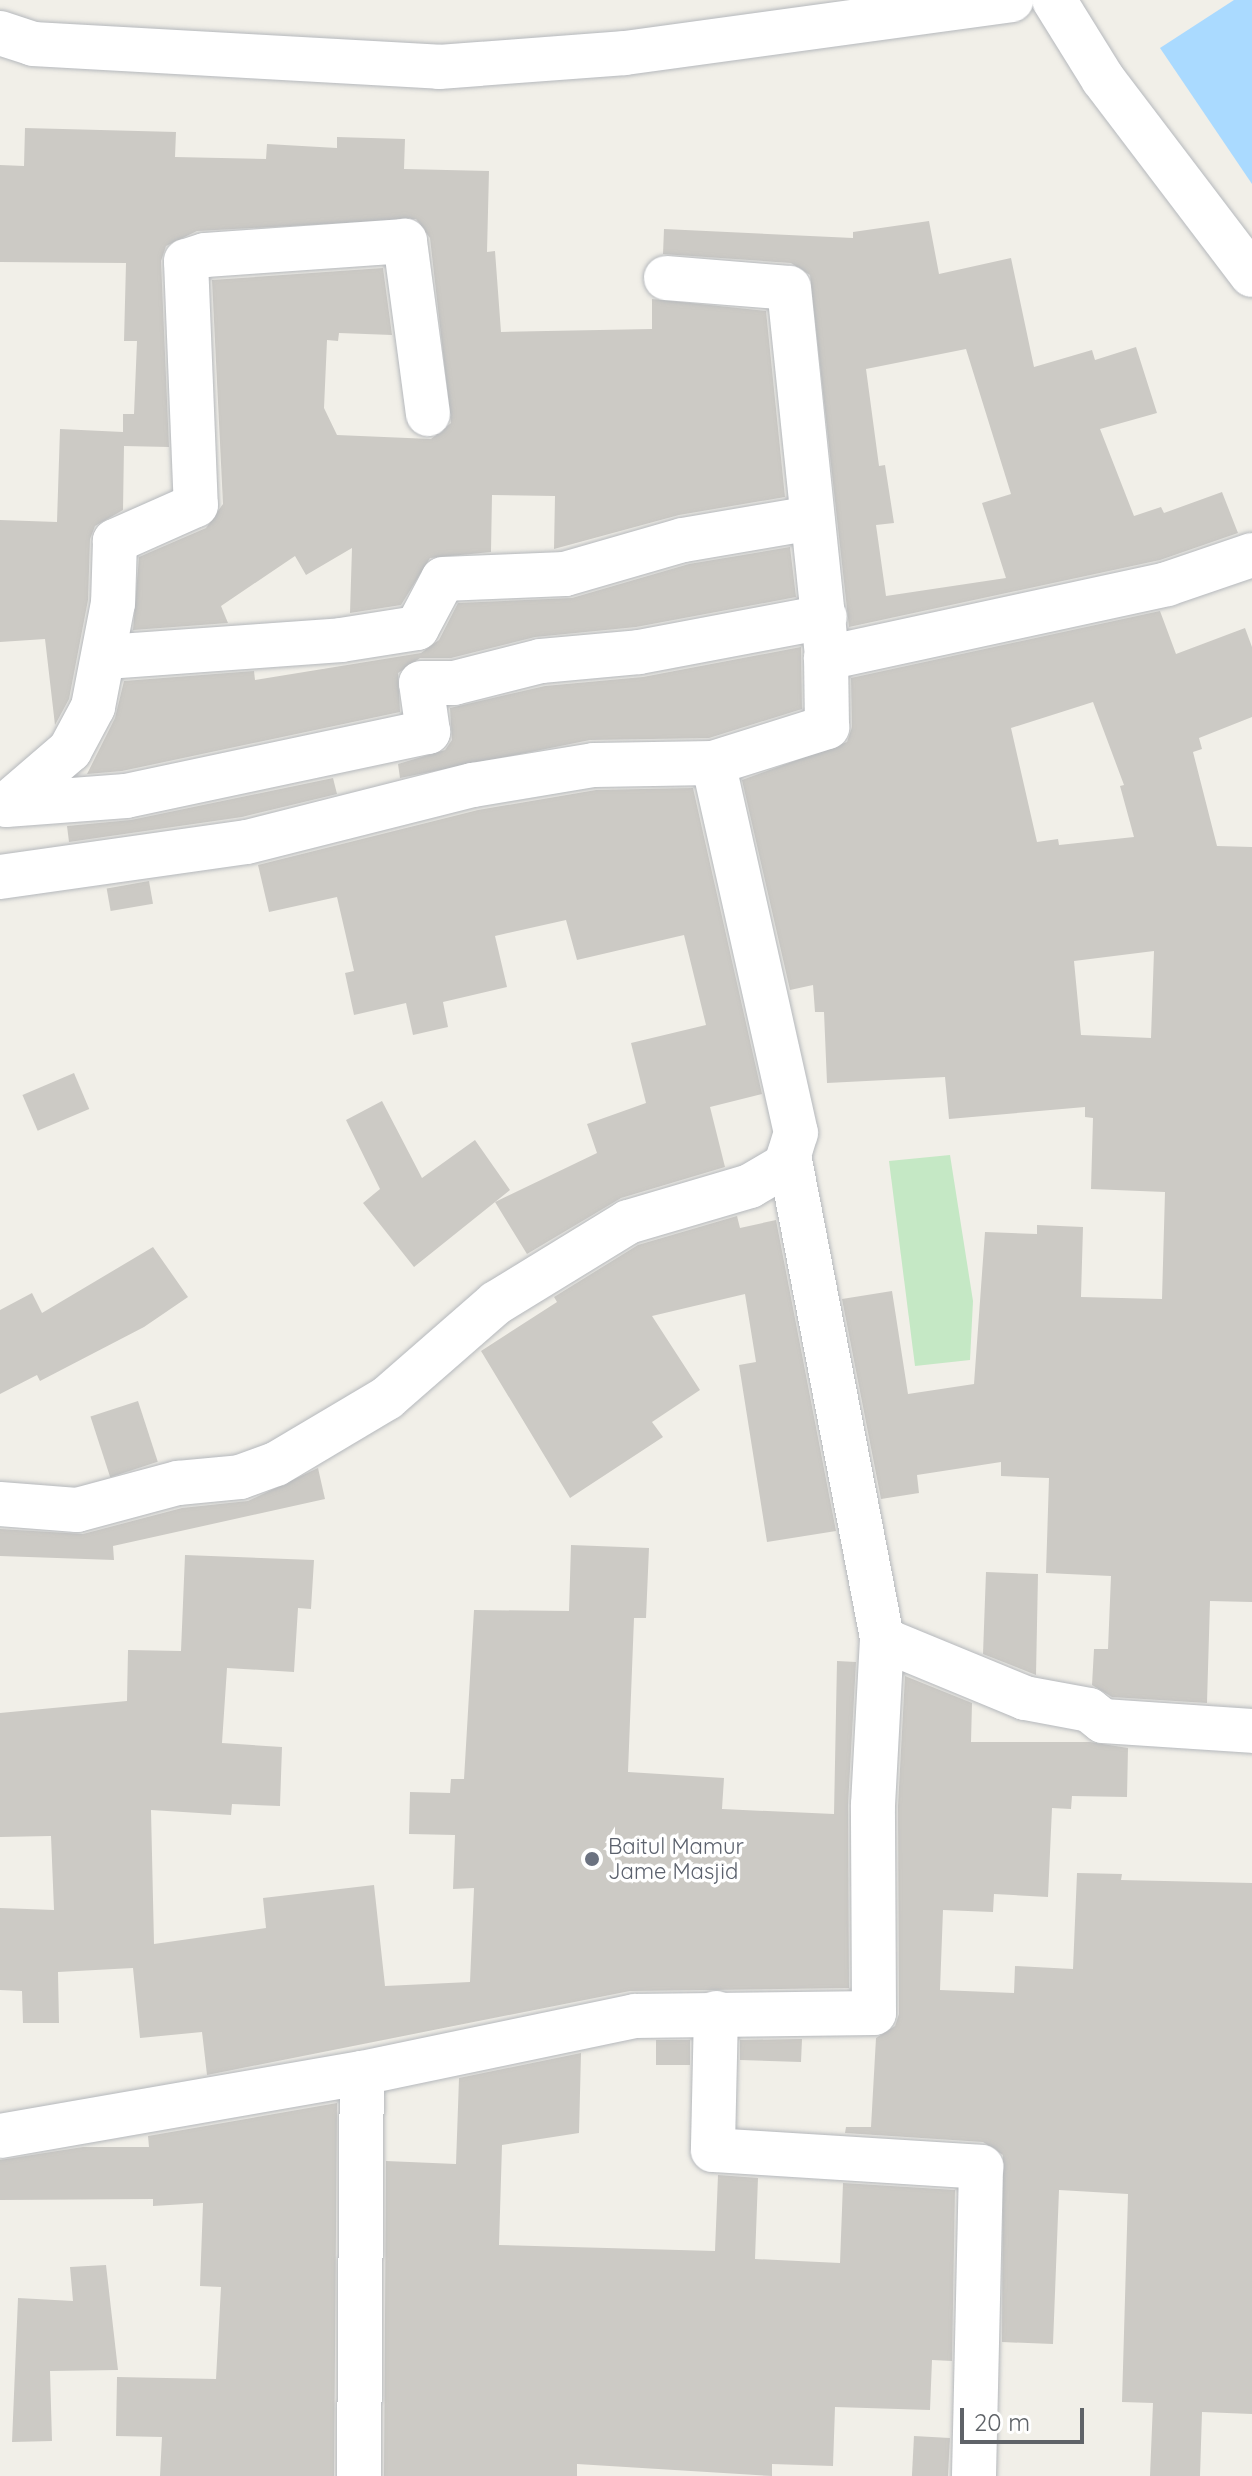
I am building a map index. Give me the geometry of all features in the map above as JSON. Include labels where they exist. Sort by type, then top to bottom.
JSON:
[{"type":"street","points":[[0,33],[33,44],[439,67],[625,53],[1011,0]]},
{"type":"street","points":[[1054,0],[1103,79],[1252,275]]},
{"type":"street","points":[[3,795],[70,750],[93,707],[106,657],[115,541],[196,505],[186,261],[205,255],[405,241],[428,414]]},
{"type":"street","points":[[3,795],[18,874],[247,842],[473,785],[579,767],[713,763],[827,727],[826,638],[789,288],[666,278]]},
{"type":"street","points":[[106,657],[341,640],[417,628],[443,579],[565,574],[683,540],[812,518]]},
{"type":"street","points":[[3,795],[126,796],[226,779],[428,732],[421,683],[454,683],[541,661],[826,638],[1167,584],[1252,555]]},
{"type":"street","points":[[0,1504],[77,1510],[178,1483],[240,1477],[276,1464],[387,1398],[496,1303],[628,1222],[750,1186],[786,1165],[796,1133],[713,763]]},
{"type":"street","points":[[0,2136],[362,2073],[635,2016],[874,2013],[873,1805],[882,1639],[789,1155]]},
{"type":"street","points":[[882,1639],[1025,1698],[1089,1710],[1103,1721],[1252,1731]]},
{"type":"street","points":[[716,2013],[713,2150],[981,2167],[974,2476]]},
{"type":"street","points":[[359,2476],[362,2073]]},
{"type":"green space","points":[[950,1155],[973,1301],[970,1360],[915,1366],[889,1161]]},
{"type":"water","points":[[1234,0],[1252,0],[1252,184],[1160,48]]},
{"type":"building","points":[[25,128],[176,132],[175,157],[266,159],[267,144],[337,148],[337,137],[405,139],[404,169],[489,171],[487,252],[495,251],[501,332],[652,329],[652,299],[766,311],[785,497],[679,515],[554,549],[555,496],[492,495],[491,552],[430,558],[401,605],[350,613],[352,548],[306,575],[295,556],[221,606],[228,623],[133,630],[139,557],[206,528],[223,504],[212,280],[383,268],[392,335],[339,333],[338,341],[327,340],[324,408],[337,435],[431,439],[451,423],[430,238],[416,219],[197,231],[166,246],[161,261],[169,447],[124,446],[123,510],[95,526],[90,539],[88,600],[69,699],[55,725],[45,639],[0,642],[0,520],[57,522],[60,429],[123,432],[123,414],[134,414],[137,341],[124,341],[126,263],[0,262],[0,165],[24,166]]},
{"type":"building","points":[[929,221],[939,274],[1011,258],[1034,367],[1092,350],[1095,360],[1136,347],[1157,413],[1100,429],[1134,516],[1161,507],[1164,513],[1222,492],[1238,533],[1160,560],[849,627],[810,275],[791,263],[663,254],[664,229],[853,238],[853,232]],"holes":[[[966,349],[1011,494],[982,503],[1006,578],[886,596],[876,525],[894,523],[885,465],[879,466],[866,369]]]},
{"type":"building","points":[[790,547],[796,597],[636,627],[535,637],[451,658],[420,658],[398,673],[400,712],[122,771],[87,774],[115,718],[124,681],[254,671],[255,680],[421,653],[439,640],[458,603],[572,598],[689,564]]},
{"type":"building","points":[[1160,611],[1176,654],[1245,628],[1252,647],[1252,717],[1199,738],[1202,749],[1193,752],[1217,846],[1252,847],[1252,1602],[1210,1601],[1207,1703],[1112,1697],[1092,1685],[1094,1649],[1108,1649],[1111,1576],[1046,1573],[1049,1478],[1001,1476],[1001,1462],[917,1475],[919,1493],[881,1499],[842,1299],[892,1291],[908,1394],[974,1384],[985,1232],[1037,1234],[1037,1225],[1083,1227],[1081,1297],[1162,1299],[1165,1192],[1091,1189],[1093,1118],[1085,1117],[1085,1107],[949,1119],[945,1077],[827,1083],[824,1012],[815,1012],[813,985],[790,990],[742,780],[847,742],[852,727],[851,678]],"holes":[[[1093,702],[1124,785],[1120,786],[1134,837],[1059,845],[1058,839],[1037,842],[1011,728]],[[1154,951],[1151,1038],[1081,1035],[1074,961]]]},
{"type":"building","points":[[801,647],[802,709],[709,738],[590,740],[400,778],[398,764],[445,750],[452,740],[450,708],[545,686],[643,677]]},
{"type":"building","points":[[333,778],[337,794],[242,817],[69,842],[67,826],[131,820]]},
{"type":"building","points":[[693,788],[762,1094],[710,1107],[725,1167],[621,1198],[527,1254],[495,1202],[597,1153],[587,1124],[646,1103],[631,1043],[706,1025],[684,935],[577,960],[566,920],[495,936],[507,987],[443,1002],[448,1027],[413,1035],[406,1003],[354,1015],[345,973],[354,971],[337,897],[269,912],[258,865],[478,810],[596,790]]},
{"type":"building","points":[[149,881],[153,904],[111,911],[107,888]]},
{"type":"building","points":[[74,1073],[89,1109],[38,1131],[22,1095]]},
{"type":"building","points":[[382,1101],[422,1178],[475,1140],[510,1190],[414,1267],[363,1203],[380,1189],[346,1120]]},
{"type":"building","points":[[737,1216],[740,1228],[776,1220],[836,1531],[767,1542],[739,1365],[756,1362],[745,1294],[652,1316],[700,1390],[652,1422],[663,1437],[570,1498],[481,1351],[557,1302],[554,1297],[638,1245]]},
{"type":"building","points":[[153,1247],[188,1297],[144,1327],[40,1381],[37,1375],[0,1394],[0,1310],[32,1293],[42,1313]]},
{"type":"building","points":[[138,1401],[158,1462],[110,1477],[90,1416]]},
{"type":"building","points":[[318,1468],[325,1499],[113,1546],[114,1560],[0,1556],[0,1529],[83,1534],[182,1508],[248,1501]]},
{"type":"building","points":[[571,1545],[649,1548],[646,1618],[634,1618],[628,1772],[724,1778],[722,1809],[834,1814],[837,1661],[856,1662],[848,1805],[849,1988],[630,1991],[207,2075],[202,2032],[140,2038],[133,1968],[58,1972],[59,2023],[23,2023],[22,1991],[0,1990],[0,1908],[54,1910],[51,1836],[0,1837],[0,1713],[127,1701],[128,1650],[181,1651],[185,1555],[314,1560],[311,1609],[298,1608],[294,1672],[227,1668],[222,1743],[282,1747],[280,1806],[232,1804],[231,1815],[151,1810],[154,1944],[266,1928],[263,1898],[374,1885],[385,1986],[470,1982],[474,1888],[453,1889],[455,1835],[409,1834],[410,1792],[450,1793],[451,1779],[464,1779],[474,1610],[569,1611]]},
{"type":"building","points":[[986,1572],[1038,1574],[1036,1675],[983,1654]]},
{"type":"building","points":[[905,1676],[972,1703],[971,1742],[1090,1742],[1128,1748],[1127,1797],[1072,1796],[1071,1809],[1052,1808],[1048,1897],[994,1894],[993,1912],[943,1910],[940,1990],[1014,1993],[1015,1966],[1073,1969],[1077,1873],[1122,1874],[1121,1880],[1252,1883],[1252,2414],[1202,2412],[1200,2476],[1150,2476],[1153,2403],[1122,2402],[1128,2194],[1059,2190],[1053,2344],[1002,2342],[1003,2155],[983,2142],[845,2133],[846,2127],[871,2127],[876,2038],[895,2026],[899,2014],[898,1806]]},
{"type":"building","points":[[802,2039],[801,2062],[740,2060],[740,2040]]},
{"type":"building","points":[[656,2040],[690,2040],[690,2065],[656,2065]]},
{"type":"building","points":[[581,2053],[579,2133],[502,2145],[499,2245],[715,2251],[718,2175],[758,2178],[755,2259],[840,2263],[843,2183],[955,2190],[952,2361],[932,2360],[930,2410],[835,2407],[833,2466],[772,2464],[772,2476],[577,2464],[577,2476],[384,2476],[386,2161],[456,2164],[459,2078]]},
{"type":"building","points":[[337,2103],[334,2476],[160,2476],[162,2437],[116,2436],[117,2377],[216,2379],[221,2287],[200,2286],[203,2203],[153,2206],[153,2199],[0,2200],[0,2160],[83,2147],[149,2147],[148,2136]]},
{"type":"building","points":[[106,2265],[118,2370],[50,2371],[52,2441],[12,2442],[18,2298],[73,2301],[70,2267]]},
{"type":"building","points":[[914,2436],[950,2438],[948,2476],[912,2476]]},
{"type":"place","name":"Baitul Mamur Jame Masjid","points":[[592,1859]]}]
